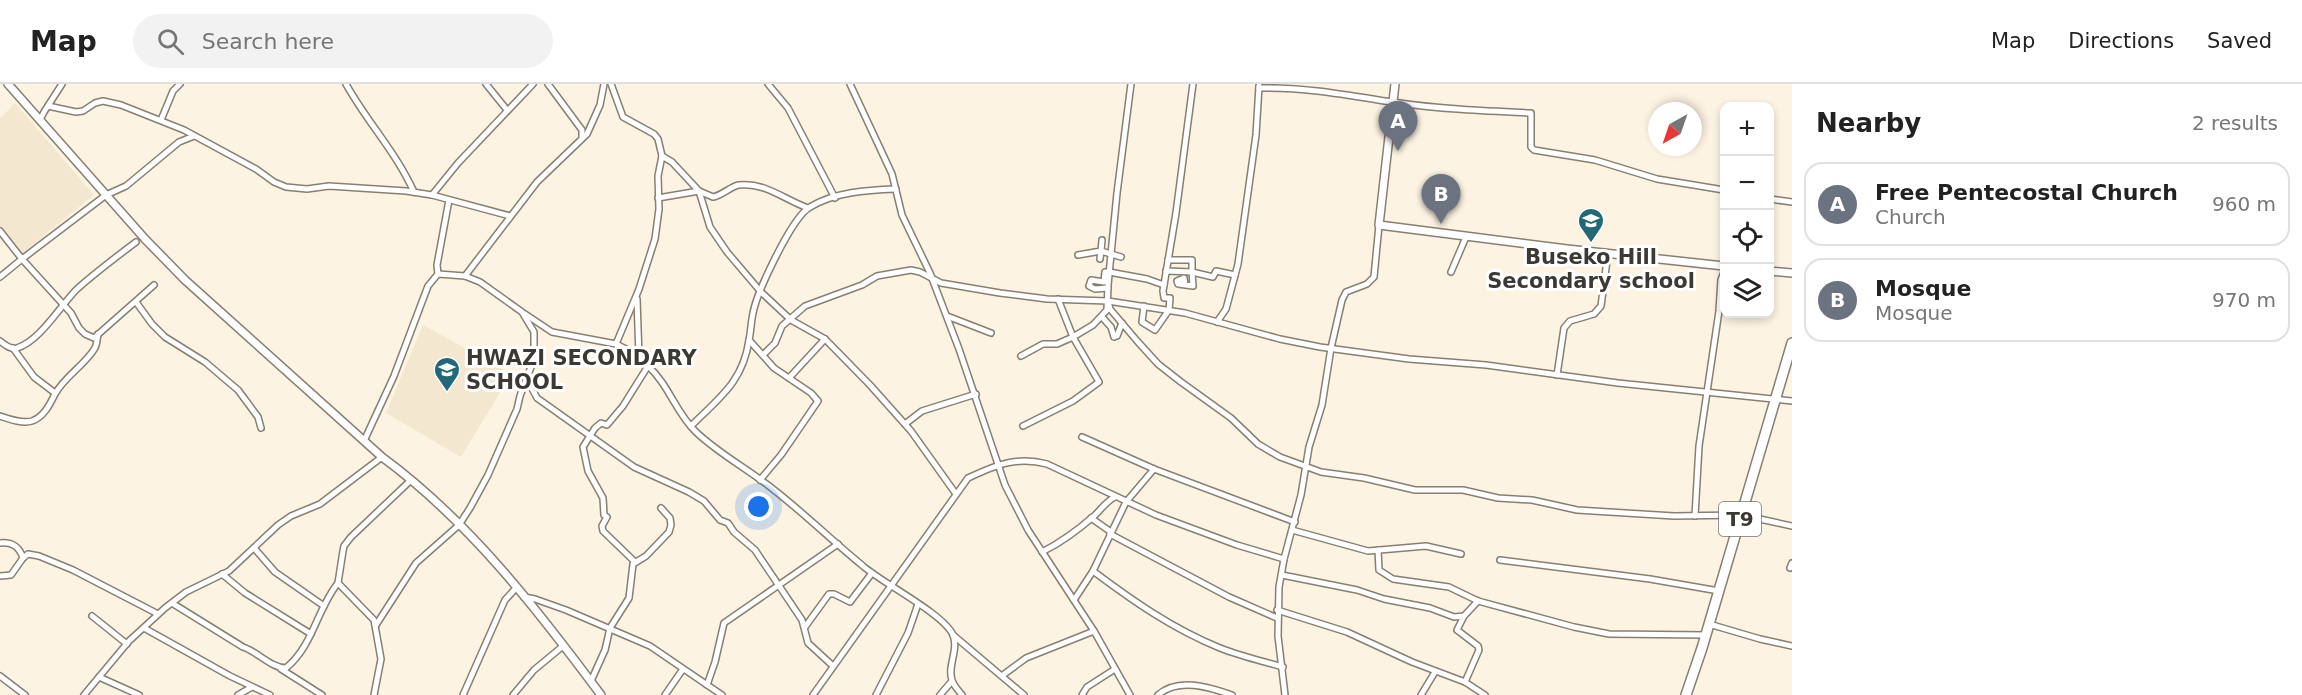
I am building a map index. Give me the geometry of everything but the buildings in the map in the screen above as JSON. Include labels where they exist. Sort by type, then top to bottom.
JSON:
[{"type":"highway","name":"T9","points":[[1686,695],[1706,635],[1792,343]]},
{"type":"street","points":[[8,84],[185,280],[459,525],[524,597],[601,695]]},
{"type":"street","points":[[40,120],[62,84]]},
{"type":"street","points":[[161,120],[173,91],[180,84]]},
{"type":"street","points":[[346,84],[366,118],[399,161],[414,192]]},
{"type":"street","points":[[486,84],[507,110]]},
{"type":"street","points":[[432,195],[458,163],[533,84]]},
{"type":"street","points":[[548,84],[582,130],[582,138]]},
{"type":"street","points":[[465,276],[537,182],[587,134],[600,105],[604,84]]},
{"type":"street","points":[[610,84],[623,117],[654,134],[658,139],[662,156],[658,176],[655,239],[637,295],[616,344]]},
{"type":"street","points":[[768,84],[788,108],[835,198]]},
{"type":"street","points":[[850,84],[887,161],[902,215],[947,316],[976,394],[998,465],[1015,506],[1094,631],[1130,695]]},
{"type":"street","points":[[1022,356],[1043,344],[1057,344],[1073,337],[1102,317],[1107,310],[1117,193],[1131,84]]},
{"type":"street","points":[[1144,306],[1142,322],[1155,330],[1169,310],[1170,298],[1164,298],[1164,285],[1193,84]]},
{"type":"street","points":[[1286,695],[1277,610],[1284,559],[1309,447],[1322,405],[1331,348],[1342,300],[1346,292],[1367,284],[1374,277],[1395,84]]},
{"type":"street","points":[[1217,322],[1226,309],[1241,250],[1242,225],[1254,155],[1259,86],[1346,93],[1393,102],[1531,113],[1533,150],[1595,160],[1657,178],[1720,189]]},
{"type":"street","points":[[48,106],[76,112],[83,111],[95,102],[103,101],[161,120],[286,187],[307,189],[329,186],[414,192],[510,216]]},
{"type":"street","points":[[0,278],[106,195],[126,186],[179,142],[194,136]]},
{"type":"street","points":[[662,156],[672,162],[699,191],[713,197],[737,185],[754,186],[767,188],[808,208]]},
{"type":"street","points":[[691,426],[733,383],[743,368],[753,312],[792,226],[808,208],[835,198],[869,190],[896,189]]},
{"type":"street","points":[[658,198],[699,191]]},
{"type":"street","points":[[699,191],[710,227],[727,252],[761,292],[791,320],[825,339],[870,385],[905,424],[956,494]]},
{"type":"street","points":[[364,441],[394,376],[428,286],[438,274],[437,265],[449,200]]},
{"type":"street","points":[[1774,200],[1792,202]]},
{"type":"street","points":[[1379,225],[1720,265]]},
{"type":"street","points":[[0,231],[71,313],[85,334],[94,338],[154,285]]},
{"type":"street","points":[[1451,272],[1467,237]]},
{"type":"street","points":[[1100,259],[1102,240]]},
{"type":"street","points":[[1113,241],[1122,242]]},
{"type":"street","points":[[13,348],[36,336],[62,304],[104,266],[136,242]]},
{"type":"street","points":[[1078,255],[1101,251],[1121,257]]},
{"type":"street","points":[[1557,375],[1564,328],[1570,321],[1594,314],[1601,306],[1608,254]]},
{"type":"street","points":[[1168,260],[1192,260],[1193,286],[1185,285]]},
{"type":"street","points":[[763,354],[776,344],[782,326],[805,306],[862,285],[877,276],[911,270],[941,283],[982,290],[1059,299],[1108,301],[1185,312],[1280,339],[1331,348],[1792,401]]},
{"type":"street","points":[[1166,271],[1192,272],[1213,277],[1216,271],[1235,275]]},
{"type":"street","points":[[1774,271],[1792,273]]},
{"type":"street","points":[[1108,288],[1095,289],[1089,286],[1091,280],[1104,282],[1105,272],[1147,279],[1164,285]]},
{"type":"street","points":[[438,274],[465,276],[480,282],[552,332],[616,344],[639,357],[665,386],[691,426],[704,439],[760,480],[872,573],[935,616],[953,635],[1024,695]]},
{"type":"street","points":[[637,295],[639,357]]},
{"type":"street","points":[[1695,516],[1698,459],[1720,296]]},
{"type":"street","points":[[1023,426],[1073,401],[1099,382],[1073,337],[1059,299]]},
{"type":"street","points":[[1108,301],[1110,309],[1158,364],[1231,418],[1258,444],[1280,457],[1305,467],[1415,490],[1463,490],[1498,498],[1532,500],[1577,510],[1695,516],[1741,515],[1792,526]]},
{"type":"street","points":[[136,302],[165,337],[205,362],[238,390],[258,417],[261,428]]},
{"type":"street","points":[[375,626],[419,560],[459,525],[488,475],[517,410],[534,359],[536,344],[534,332],[522,312]]},
{"type":"street","points":[[947,316],[990,333]]},
{"type":"street","points":[[1102,317],[1112,327],[1114,337],[1117,336],[1122,322]]},
{"type":"street","points":[[0,416],[18,422],[30,422],[39,417],[96,346],[98,334]]},
{"type":"street","points":[[789,378],[825,339]]},
{"type":"street","points":[[749,340],[774,368],[811,393],[818,401],[782,455],[760,480]]},
{"type":"street","points":[[0,341],[13,348],[34,377],[56,393]]},
{"type":"street","points":[[635,562],[603,531],[602,526],[607,517],[604,515],[603,498],[588,471],[583,447],[601,423],[607,425],[623,406],[648,366]]},
{"type":"street","points":[[526,379],[537,398],[634,467],[675,484],[704,501],[720,520],[728,523],[734,532],[751,545],[779,586],[805,627],[808,643],[833,666]]},
{"type":"street","points":[[905,424],[922,411],[976,394]]},
{"type":"street","points":[[1082,437],[1154,469],[1294,522]]},
{"type":"street","points":[[84,695],[127,644],[158,614],[186,592],[229,571],[278,525],[291,516],[320,504],[382,457]]},
{"type":"street","points":[[813,695],[968,478],[998,465],[1030,459],[1047,464],[1126,502],[1237,545],[1284,559]]},
{"type":"street","points":[[1074,600],[1093,571],[1126,502],[1154,469]]},
{"type":"street","points":[[280,668],[286,668],[294,662],[302,651],[338,583],[344,546],[411,480]]},
{"type":"street","points":[[1042,552],[1070,537],[1106,501],[1115,497]]},
{"type":"street","points":[[635,562],[646,556],[669,532],[670,518],[661,508]]},
{"type":"street","points":[[1091,518],[1111,533],[1200,583],[1278,618]]},
{"type":"street","points":[[1292,530],[1368,551],[1426,546],[1461,554]]},
{"type":"street","points":[[0,543],[8,542],[16,546],[23,558]]},
{"type":"street","points":[[707,685],[724,623],[838,544]]},
{"type":"street","points":[[254,548],[275,572],[324,606]]},
{"type":"street","points":[[1378,550],[1379,570],[1393,579],[1449,587],[1479,601],[1574,627],[1609,634],[1706,635]]},
{"type":"street","points":[[0,576],[11,575],[23,558],[28,554],[34,554],[67,567],[158,614]]},
{"type":"street","points":[[1500,560],[1650,579],[1719,591]]},
{"type":"street","points":[[591,681],[605,650],[610,628],[628,598],[635,562]]},
{"type":"street","points":[[1093,571],[1136,604],[1171,624],[1221,648],[1283,667]]},
{"type":"street","points":[[805,627],[827,596],[834,594],[844,602],[850,603],[872,573]]},
{"type":"street","points":[[222,574],[245,593],[311,634]]},
{"type":"street","points":[[1282,575],[1357,590],[1384,599],[1430,608],[1454,617],[1464,616]]},
{"type":"street","points":[[338,583],[368,612],[375,626],[381,659],[374,695]]},
{"type":"street","points":[[463,695],[505,600],[516,588]]},
{"type":"street","points":[[524,597],[566,610],[650,646],[722,695]]},
{"type":"street","points":[[1465,682],[1479,650],[1478,646],[1457,630],[1464,616],[1479,601]]},
{"type":"street","points":[[172,603],[322,695]]},
{"type":"street","points":[[876,695],[908,633],[918,604]]},
{"type":"street","points":[[1277,610],[1347,632],[1435,672],[1465,682],[1485,695]]},
{"type":"street","points":[[92,616],[127,644]]},
{"type":"street","points":[[1709,624],[1792,646]]},
{"type":"street","points":[[144,627],[230,676],[270,695]]},
{"type":"street","points":[[1003,675],[1026,658],[1094,631]]},
{"type":"street","points":[[953,635],[952,681],[962,695]]},
{"type":"street","points":[[513,695],[534,670],[563,645]]},
{"type":"street","points":[[665,695],[683,669]]},
{"type":"street","points":[[1082,695],[1087,687],[1115,669]]},
{"type":"street","points":[[1421,695],[1435,672]]},
{"type":"street","points":[[0,676],[25,695]]},
{"type":"street","points":[[99,677],[139,695]]},
{"type":"street","points":[[940,695],[952,681]]},
{"type":"street","points":[[1158,695],[1170,687],[1193,685],[1232,695]]},
{"type":"street","points":[[238,695],[252,687]]},
{"type":"shaded area","points":[[15,103],[94,195],[21,254],[0,230],[0,119]]},
{"type":"shaded area","name":"HWAZI SECONDARY SCHOOL","points":[[423,325],[511,374],[461,457],[386,413]]},
{"type":"place","name":"Free Pentecostal Church","points":[[1398,151]]},
{"type":"place","name":"Mosque","points":[[1441,224]]},
{"type":"place","name":"Buseko Hill Secondary school","points":[[1591,244]]},
{"type":"place","name":"HWAZI SECONDARY SCHOOL","points":[[447,393]]}]
